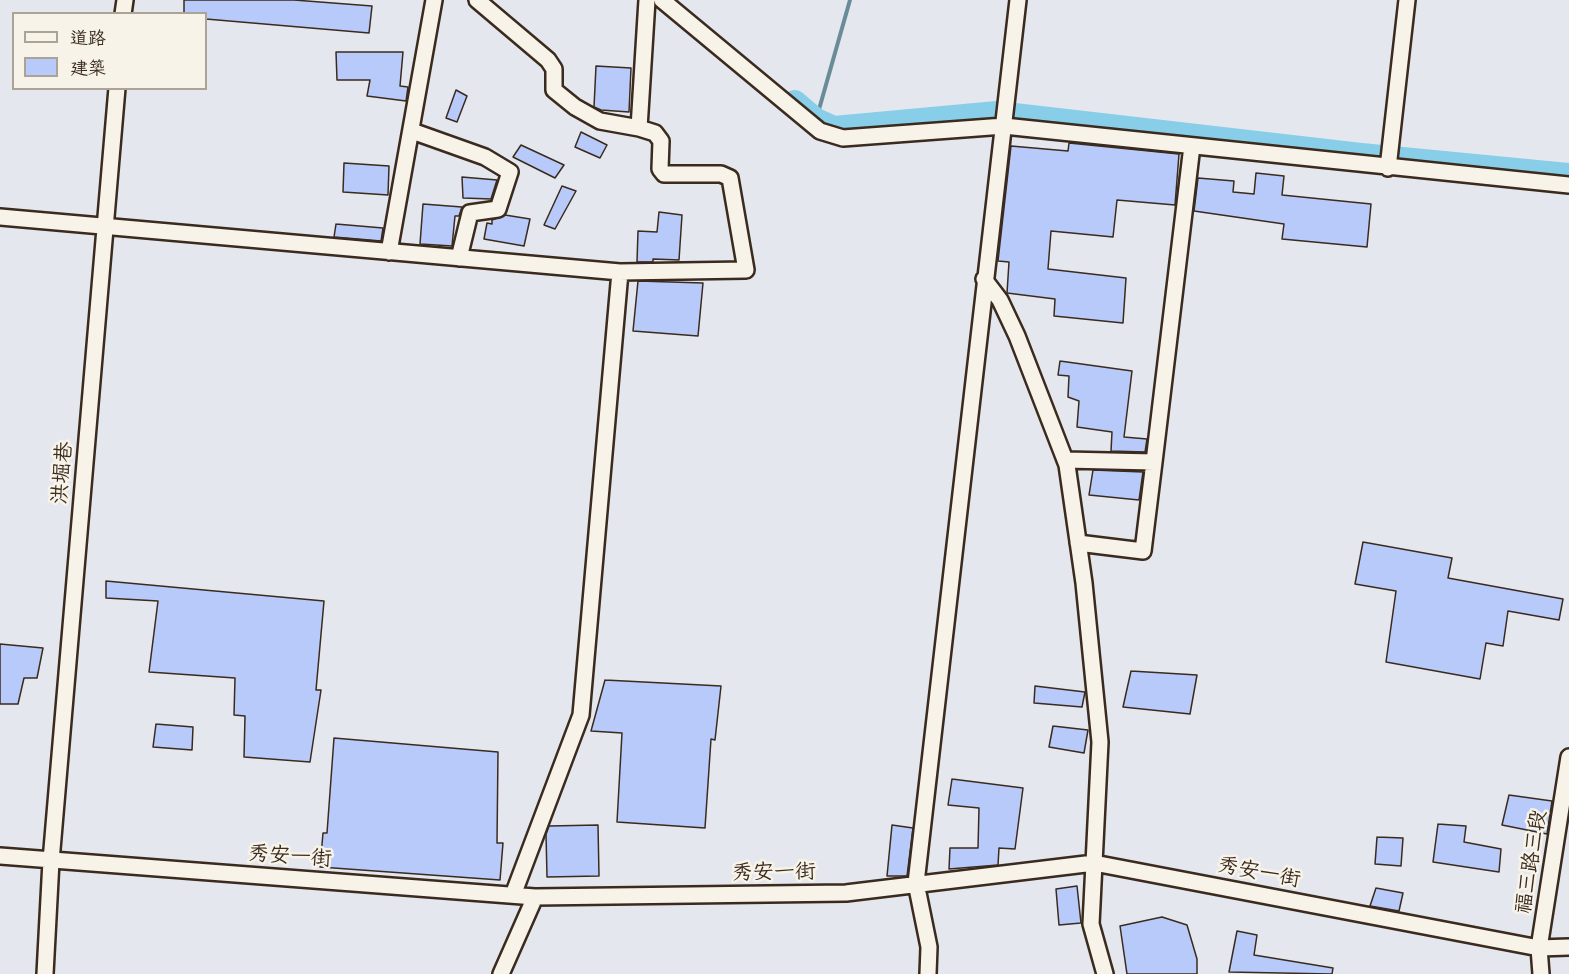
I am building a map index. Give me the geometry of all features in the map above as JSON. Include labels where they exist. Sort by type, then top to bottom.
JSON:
[{"type":"street","points":[[389,252],[434,0]]},
{"type":"street","points":[[0,217],[620,272],[746,270],[730,178],[721,174],[664,174],[660,169],[661,141],[655,133],[600,121],[554,90],[554,69],[548,60],[477,0]]},
{"type":"street","points":[[639,128],[646,0]]},
{"type":"street","points":[[662,0],[820,131],[843,138],[1004,126],[1388,168],[1569,185]]},
{"type":"street","points":[[928,974],[929,947],[916,883],[1018,0]]},
{"type":"street","points":[[1388,168],[1407,0]]},
{"type":"street","name":"洪堀巷","points":[[45,974],[51,861],[117,90]]},
{"type":"street","points":[[412,131],[485,157],[510,172],[498,209],[470,213],[459,258]]},
{"type":"street","points":[[1078,543],[1143,551],[1192,146]]},
{"type":"street","points":[[513,895],[581,715],[620,272]]},
{"type":"street","points":[[984,279],[1000,300],[1017,336],[1065,460],[1078,543],[1100,742],[1091,924],[1105,974]]},
{"type":"street","points":[[1065,460],[1154,462]]},
{"type":"street","name":"福三路三段","points":[[1541,974],[1539,948],[1569,757]]},
{"type":"street","name":"秀安一街","points":[[0,856],[535,897],[846,893],[1094,863],[1539,948],[1569,947]]},
{"type":"street","points":[[501,974],[535,897]]},
{"type":"building","points":[[184,0],[294,0],[372,6],[369,33],[207,19],[207,12],[184,12]]},
{"type":"building","points":[[336,52],[403,52],[400,86],[408,87],[406,101],[367,96],[370,80],[337,80]]},
{"type":"building","points":[[596,66],[631,68],[629,112],[601,110],[594,107]]},
{"type":"building","points":[[456,90],[467,96],[457,122],[446,118]]},
{"type":"building","points":[[581,132],[607,145],[600,158],[575,147]]},
{"type":"building","points":[[1069,143],[1179,154],[1175,205],[1117,200],[1113,237],[1051,231],[1048,269],[1126,278],[1123,323],[1054,316],[1055,299],[1007,293],[1009,262],[998,261],[1011,146],[1068,151]]},
{"type":"building","points":[[521,145],[564,165],[555,178],[513,157]]},
{"type":"building","points":[[344,163],[389,166],[388,195],[343,192]]},
{"type":"building","points":[[1256,173],[1284,176],[1282,195],[1371,204],[1367,247],[1282,239],[1284,224],[1194,211],[1198,178],[1234,181],[1233,192],[1254,194]]},
{"type":"building","points":[[462,177],[497,180],[491,199],[463,198]]},
{"type":"building","points":[[562,186],[576,191],[555,229],[544,225]]},
{"type":"building","points":[[423,204],[462,207],[459,216],[455,216],[452,246],[420,244]]},
{"type":"building","points":[[659,212],[682,215],[679,260],[653,259],[653,262],[637,262],[638,231],[657,232]]},
{"type":"building","points":[[505,215],[530,219],[524,246],[484,239],[487,223],[492,224],[492,220]]},
{"type":"building","points":[[336,224],[383,228],[381,241],[334,237]]},
{"type":"building","points":[[638,281],[703,283],[698,336],[633,331]]},
{"type":"building","points":[[1060,361],[1132,371],[1124,437],[1147,439],[1145,452],[1111,451],[1112,432],[1077,427],[1079,401],[1068,397],[1069,376],[1058,375]]},
{"type":"building","points":[[1093,470],[1143,472],[1139,500],[1089,495]]},
{"type":"building","points":[[1363,542],[1452,558],[1448,578],[1563,599],[1559,620],[1508,611],[1503,646],[1486,643],[1480,679],[1386,662],[1396,591],[1355,584]]},
{"type":"building","points":[[106,581],[324,601],[316,690],[321,690],[310,762],[244,757],[245,716],[234,715],[235,678],[149,672],[158,601],[106,598]]},
{"type":"building","points":[[0,644],[43,648],[37,678],[24,678],[18,704],[0,704]]},
{"type":"building","points":[[1131,671],[1197,675],[1190,714],[1123,707]]},
{"type":"building","points":[[605,680],[721,686],[715,740],[711,739],[705,828],[617,822],[622,733],[591,731]]},
{"type":"building","points":[[1035,686],[1085,692],[1082,707],[1034,703]]},
{"type":"building","points":[[156,724],[193,727],[192,750],[153,747]]},
{"type":"building","points":[[1053,726],[1088,730],[1084,753],[1049,747]]},
{"type":"building","points":[[334,738],[498,752],[497,843],[503,843],[500,880],[320,867],[323,833],[327,833]]},
{"type":"building","points":[[952,779],[1023,788],[1015,849],[999,848],[998,865],[949,869],[950,848],[978,848],[979,808],[948,805]]},
{"type":"building","points":[[1509,795],[1552,801],[1547,834],[1502,825]]},
{"type":"building","points":[[1438,824],[1466,826],[1464,842],[1501,849],[1499,872],[1433,862]]},
{"type":"building","points":[[598,825],[599,876],[547,877],[546,834],[549,826]]},
{"type":"building","points":[[892,825],[913,828],[907,876],[887,876]]},
{"type":"building","points":[[1377,837],[1403,838],[1401,866],[1375,864]]},
{"type":"building","points":[[1077,886],[1081,923],[1059,925],[1056,889]]},
{"type":"building","points":[[1376,888],[1403,893],[1399,911],[1370,906]]},
{"type":"building","points":[[1162,917],[1187,925],[1197,959],[1197,974],[1127,974],[1120,926]]},
{"type":"building","points":[[1237,931],[1257,935],[1254,955],[1333,968],[1332,974],[1229,972]]},
{"type":"waterway","points":[[816,120],[850,0]]},
{"type":"waterway","points":[[795,102],[816,120],[834,128],[997,113],[1361,155],[1569,175]]}]
